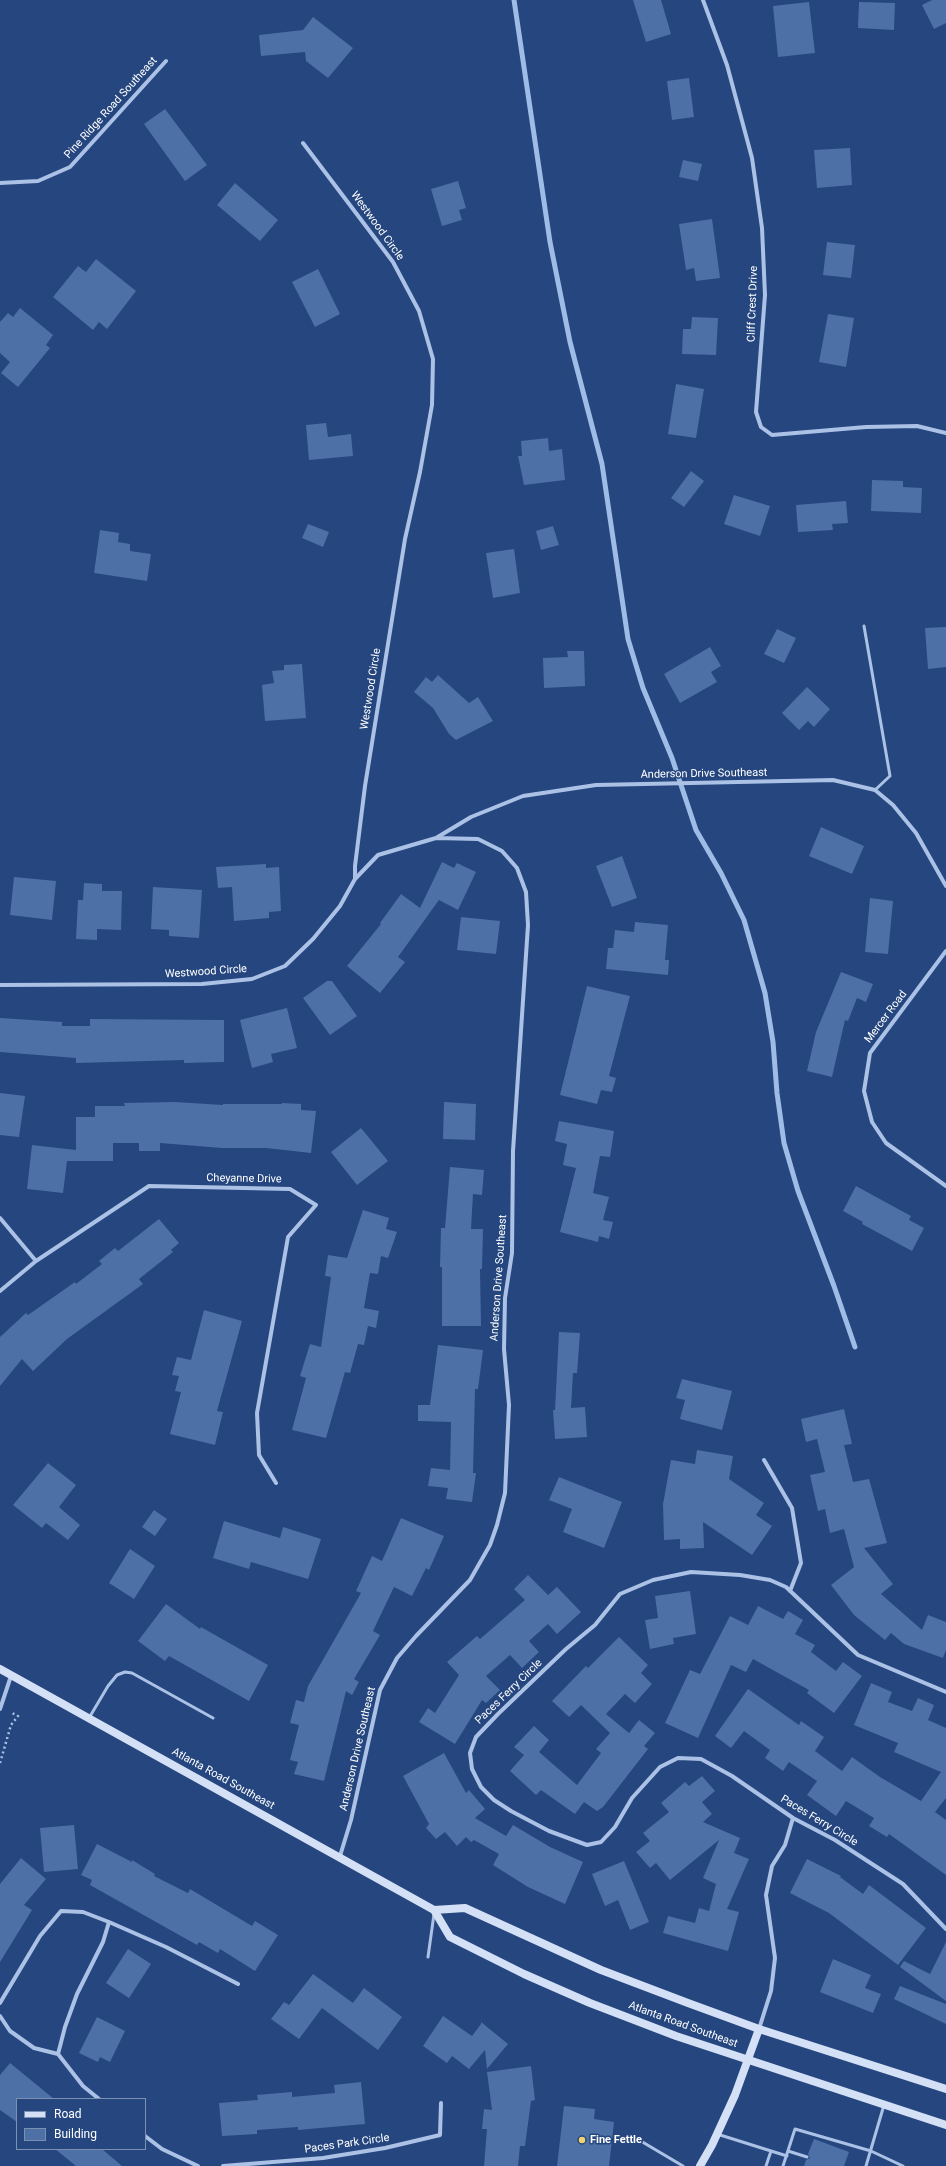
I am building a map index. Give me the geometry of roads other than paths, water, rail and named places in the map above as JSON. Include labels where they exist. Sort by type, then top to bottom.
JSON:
[{"type":"main road","name":"Atlanta Road Southeast","points":[[0,1669],[340,1856],[434,1910],[450,1937],[524,1974],[597,2006],[676,2036],[946,2125]]},
{"type":"main road","name":"Atlanta Road Southeast","points":[[434,1910],[465,1908],[601,1970],[759,2029],[946,2089]]},
{"type":"main road","points":[[700,2166],[717,2134],[748,2060],[759,2029]]},
{"type":"street","name":"Cliff Crest Drive","points":[[703,0],[728,65],[752,158],[762,228],[764,295],[756,412],[761,427],[772,435],[866,427],[917,426],[946,433]]},
{"type":"street","name":"Pine Ridge Road Southeast","points":[[0,183],[38,181],[70,167],[166,61]]},
{"type":"street","name":"Westwood Circle","points":[[0,984],[202,984],[252,979],[285,966],[312,939],[340,906],[355,879],[354,866],[365,786],[402,554],[432,405],[433,359],[420,312],[393,262],[303,143]]},
{"type":"street","name":"Anderson Drive Southeast","points":[[355,879],[378,855],[436,838],[470,816],[523,796],[596,785],[833,780],[875,790],[893,805],[916,833],[946,886]]},
{"type":"street","name":"Anderson Drive Southeast","points":[[340,1856],[351,1820],[380,1690],[397,1658],[470,1580],[490,1545],[505,1493],[509,1405],[504,1349],[505,1306],[512,1253],[513,1151],[528,925],[526,892],[517,868],[502,851],[478,839],[436,838]]},
{"type":"street","name":"Mercer Road","points":[[946,951],[870,1053],[864,1091],[872,1122],[886,1143],[946,1186]]},
{"type":"street","name":"Cheyanne Drive","points":[[0,1291],[36,1261],[149,1186],[290,1189],[316,1205],[288,1237],[258,1413],[259,1455],[276,1483]]},
{"type":"street","points":[[0,1218],[36,1261]]},
{"type":"street","points":[[764,1460],[792,1508],[801,1563],[790,1592]]},
{"type":"street","name":"Paces Ferry Circle","points":[[946,1692],[858,1655],[790,1592],[770,1580],[740,1575],[690,1572],[653,1580],[620,1594],[595,1625],[566,1649],[476,1737],[470,1753],[472,1768],[481,1787],[494,1800],[511,1811],[549,1831],[587,1845],[600,1842],[615,1827],[632,1798],[660,1767],[678,1758],[701,1759],[732,1776],[793,1818],[835,1840],[903,1884],[946,1929]]},
{"type":"street","points":[[0,1710],[11,1676]]},
{"type":"street","points":[[759,2029],[771,1991],[775,1958],[766,1895],[772,1866],[785,1845],[793,1818]]},
{"type":"street","points":[[0,2003],[40,1936],[61,1911],[83,1912],[110,1922],[166,1947],[238,1984]]},
{"type":"street","points":[[58,2054],[65,2027],[77,1994],[103,1942],[110,1922]]},
{"type":"street","points":[[0,2016],[10,2031],[34,2048],[58,2054],[83,2086],[98,2098]]},
{"type":"street","name":"Paces Park Circle","points":[[223,2166],[323,2158],[385,2148],[440,2135],[441,2103]]},
{"type":"street","points":[[146,2137],[162,2149],[198,2166]]},
{"type":"lane","points":[[864,626],[890,776],[875,790]]},
{"type":"lane","points":[[89,1718],[108,1686],[117,1675],[125,1672],[132,1672],[213,1718]]},
{"type":"lane","points":[[428,1957],[434,1910]]},
{"type":"lane","points":[[866,2166],[884,2105]]},
{"type":"lane","points":[[783,2166],[795,2129],[871,2151],[903,2166]]},
{"type":"lane","points":[[717,2134],[787,2156]]},
{"type":"lane","points":[[634,2137],[683,2166]]},
{"type":"lane","points":[[766,2166],[771,2151]]},
{"type":"lane","points":[[788,2151],[807,2157]]},
{"type":"waterway","points":[[514,0],[550,242],[570,342],[602,464],[628,639],[643,688],[672,758],[696,830],[721,873],[744,920],[765,993],[773,1042],[777,1093],[784,1143],[798,1191],[834,1286],[855,1347]]},
{"type":"place","name":"Fine Fettle","points":[[582,2140]]}]
